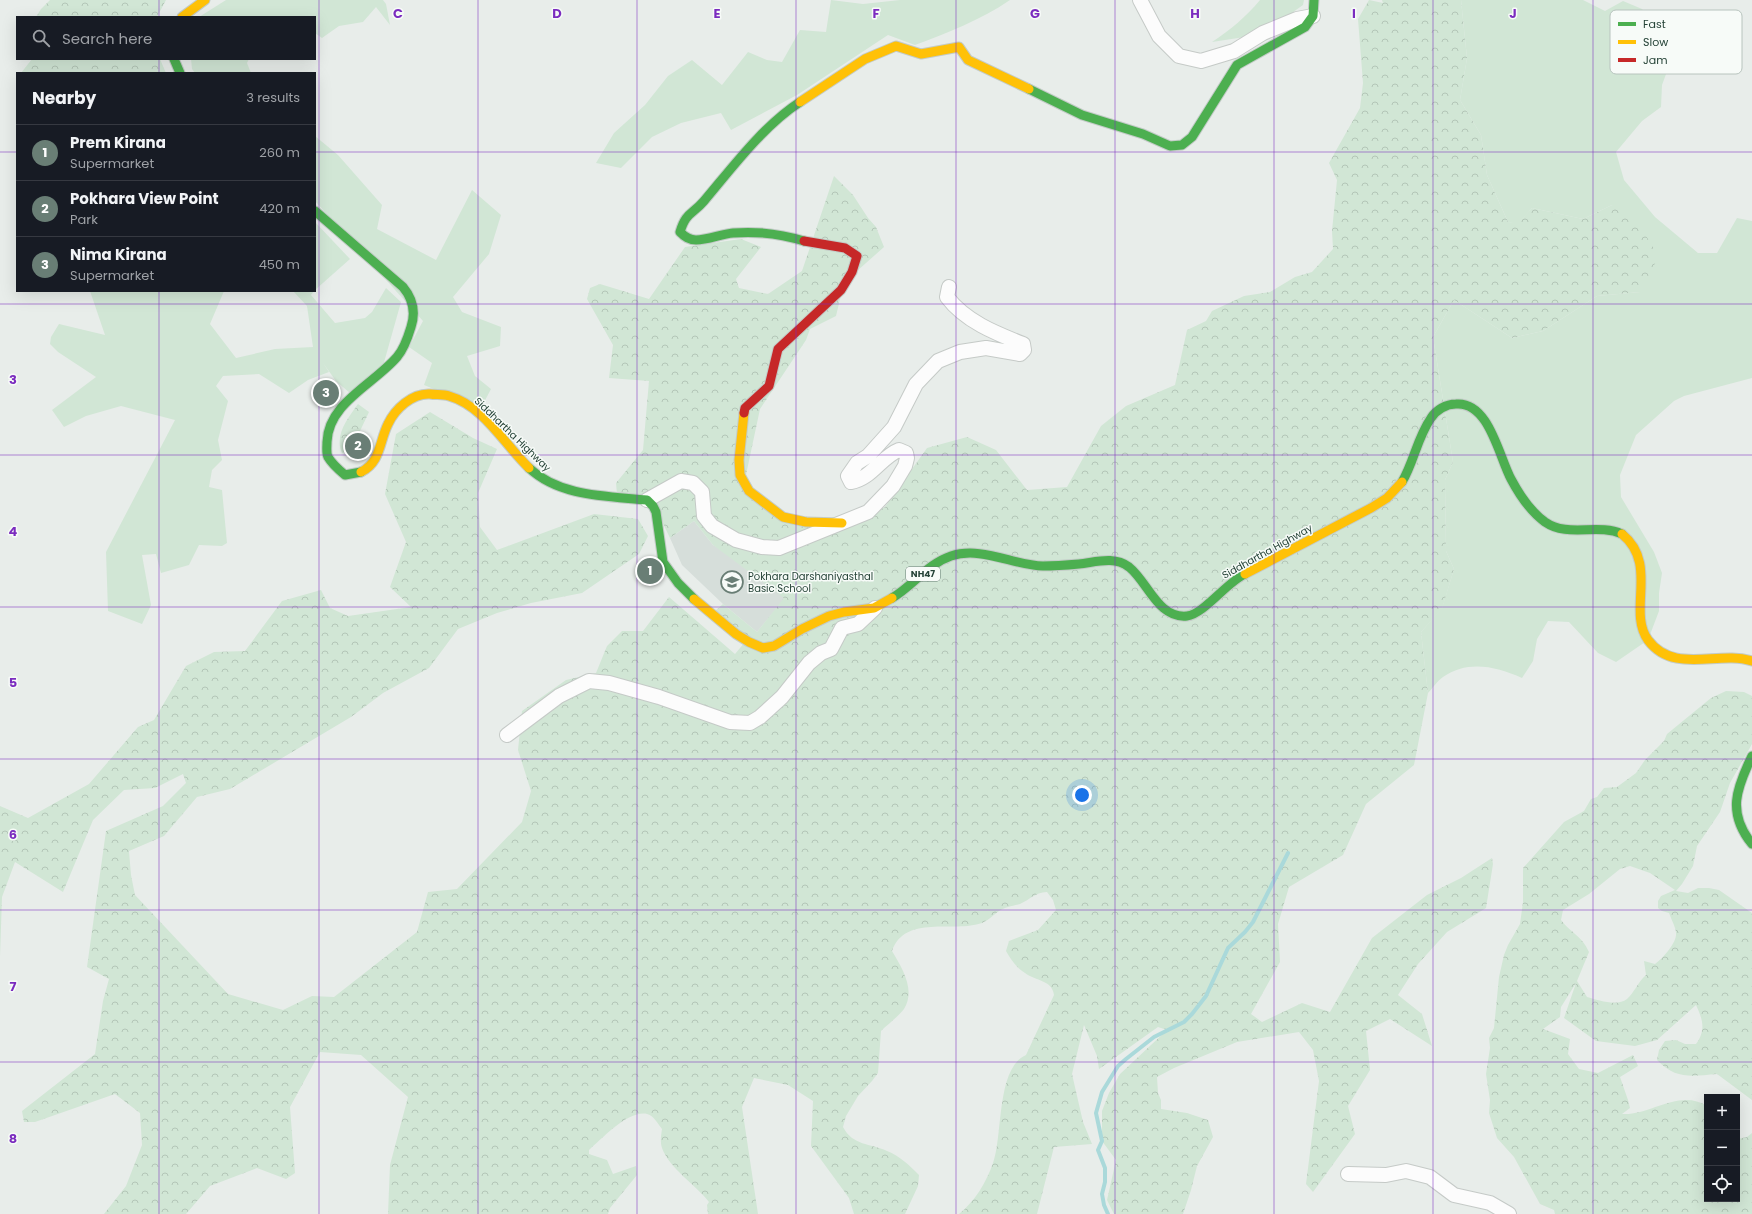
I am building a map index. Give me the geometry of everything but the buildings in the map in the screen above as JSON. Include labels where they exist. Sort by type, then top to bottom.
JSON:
[{"type":"main road","points":[[183,16],[205,0]]},
{"type":"main road","points":[[842,524],[806,522],[783,517],[749,491],[740,475],[739,460],[745,408],[769,386],[778,349],[840,290],[852,272],[857,256],[845,248],[812,243],[787,236],[754,232],[697,240],[686,238],[680,232],[684,219],[702,203],[740,157],[789,109],[865,59],[896,46],[911,54],[928,55],[958,47],[968,60],[1082,115],[1143,134],[1170,146],[1182,145],[1192,137],[1237,65],[1305,27],[1313,16],[1314,0]]},
{"type":"main road","points":[[174,60],[180,72]]},
{"type":"main road","name":"Siddhartha Highway","points":[[316,212],[410,294],[415,313],[408,335],[398,356],[377,378],[348,400],[332,421],[325,437],[328,457],[337,468],[345,475],[359,475],[368,469],[376,459],[387,427],[393,415],[410,400],[420,395],[448,395],[460,399],[488,422],[526,464],[549,482],[582,493],[647,500],[653,505],[656,511],[660,554],[670,574],[683,590],[750,644],[759,648],[769,648],[798,631],[838,613],[876,607],[898,595],[931,567],[949,556],[962,554],[986,555],[1028,565],[1044,566],[1079,564],[1101,560],[1120,563],[1141,578],[1159,604],[1167,611],[1186,616],[1194,614],[1202,609],[1224,587],[1236,578],[1364,511],[1392,493],[1406,477],[1426,425],[1430,419],[1442,408],[1457,403],[1472,407],[1484,418],[1515,485],[1525,502],[1542,520],[1551,526],[1564,530],[1607,530],[1619,533],[1628,538],[1635,550],[1642,570],[1642,627],[1648,640],[1656,649],[1667,656],[1681,660],[1698,661],[1737,657],[1752,661]]},
{"type":"main road","points":[[1752,756],[1740,784],[1735,808],[1740,825],[1752,844]]},
{"type":"street","points":[[1140,0],[1159,36],[1179,56],[1201,61],[1234,51],[1263,33],[1277,27],[1297,19],[1313,16]]},
{"type":"street","points":[[647,500],[681,481],[694,483],[702,492],[704,516],[712,526],[736,540],[762,547],[779,548],[842,524],[868,512],[893,486],[905,466],[907,458],[906,454],[899,450],[890,453],[880,465],[859,481],[851,482],[848,476],[857,463],[868,456],[894,427],[916,384],[938,361],[960,352],[986,348],[1020,354],[1024,350],[1023,344],[998,334],[963,314],[947,297],[949,287]]},
{"type":"street","points":[[508,735],[559,696],[589,681],[609,683],[659,697],[730,722],[750,723],[760,717],[782,697],[809,663],[821,653],[831,649],[842,628],[858,624],[876,607]]},
{"type":"street","points":[[1348,1174],[1386,1175],[1406,1171],[1430,1177],[1454,1195],[1490,1203],[1508,1214]]},
{"type":"shaded area","name":"Pokhara Darshaniyasthal Basic School","points":[[694,521],[713,545],[728,553],[785,598],[757,632],[723,604],[682,565],[670,538]]},
{"type":"green space","points":[[50,0],[166,0],[158,16],[37,16]]},
{"type":"green space","points":[[226,0],[383,0],[386,4],[390,25],[376,7],[363,22],[339,26],[322,38],[316,34],[316,16],[201,16]]},
{"type":"green space","points":[[831,0],[863,4],[900,0],[1010,0],[976,20],[915,45],[888,35],[797,95],[731,130],[721,113],[681,123],[652,137],[621,168],[596,163],[614,133],[645,105],[668,76],[692,60],[722,85],[748,52],[767,60],[782,62],[800,30],[826,32]]},
{"type":"green space","points":[[1260,0],[1304,0],[1303,5],[1286,17],[1251,36],[1212,42],[1238,23]]},
{"type":"green space","points":[[1369,0],[1383,3],[1382,0],[1461,0],[1467,58],[1460,100],[1481,135],[1487,175],[1508,222],[1518,223],[1532,208],[1583,219],[1612,205],[1637,222],[1659,256],[1640,292],[1597,296],[1543,331],[1512,338],[1454,300],[1433,337],[1453,462],[1445,480],[1446,551],[1454,569],[1442,609],[1421,632],[1428,693],[1414,765],[1366,804],[1343,855],[1289,887],[1278,924],[1280,962],[1251,1014],[1262,1022],[1302,1003],[1330,1012],[1372,938],[1427,895],[1461,878],[1492,858],[1493,864],[1486,908],[1447,932],[1418,964],[1398,995],[1422,1014],[1432,1046],[1390,1019],[1366,1031],[1370,1070],[1348,1106],[1355,1134],[1313,1192],[1306,1184],[1319,1081],[1313,1050],[1299,1032],[1237,1042],[1174,1068],[1157,1077],[1161,1109],[1187,1113],[1208,1120],[1213,1137],[1197,1166],[1183,1214],[1114,1214],[1107,1200],[1116,1160],[1102,1141],[1102,1111],[1109,1093],[1120,1074],[1167,1030],[1158,1027],[1099,1069],[1097,1056],[1084,1025],[1072,1074],[1083,1122],[1092,1144],[1054,1147],[1037,1214],[959,1214],[975,1197],[990,1170],[996,1151],[1005,1088],[1010,1074],[1016,1062],[1026,1055],[1054,995],[1050,986],[1043,981],[1025,973],[1012,960],[1006,951],[1009,941],[1038,930],[1056,910],[1053,900],[1047,892],[1036,895],[1020,904],[1001,910],[982,923],[971,926],[931,927],[908,932],[898,940],[892,951],[906,979],[909,994],[907,1002],[902,1012],[881,1031],[878,1073],[858,1096],[846,1116],[843,1127],[852,1138],[857,1141],[881,1148],[896,1155],[919,1175],[918,1186],[905,1214],[854,1214],[849,1198],[811,1146],[813,1101],[788,1085],[754,1078],[742,1107],[758,1214],[708,1214],[707,1205],[709,1202],[665,1155],[661,1143],[662,1129],[651,1116],[647,1114],[640,1114],[632,1116],[616,1126],[589,1150],[589,1154],[607,1160],[613,1174],[636,1166],[637,1175],[610,1208],[608,1214],[388,1214],[390,1165],[408,1097],[361,1055],[320,1052],[290,1107],[295,1173],[286,1179],[257,1168],[210,1186],[186,1214],[104,1214],[126,1186],[142,1145],[140,1113],[115,1094],[35,1122],[24,1122],[22,1111],[95,1054],[103,1001],[109,979],[87,967],[106,831],[163,806],[186,783],[183,774],[155,788],[124,790],[93,820],[63,892],[15,862],[2,897],[0,957],[0,806],[28,818],[89,784],[138,727],[154,720],[186,666],[214,652],[245,651],[282,601],[321,590],[330,608],[348,616],[411,607],[390,587],[406,542],[385,494],[396,434],[430,412],[473,438],[497,449],[478,493],[480,527],[497,550],[594,514],[638,519],[648,536],[639,554],[582,593],[531,603],[497,613],[458,629],[429,668],[383,693],[351,717],[230,789],[197,797],[164,836],[129,851],[131,875],[135,895],[228,994],[283,1010],[312,996],[334,997],[417,932],[428,892],[457,889],[522,822],[531,791],[518,750],[522,711],[566,680],[596,673],[607,646],[622,631],[643,631],[669,597],[735,654],[745,642],[715,611],[723,604],[757,632],[784,598],[713,545],[694,521],[670,538],[656,509],[617,494],[616,483],[643,450],[649,381],[609,378],[613,345],[587,299],[590,288],[600,284],[649,299],[685,247],[741,239],[761,247],[736,279],[739,288],[768,294],[802,271],[834,176],[853,195],[868,218],[876,227],[884,247],[857,271],[841,295],[836,316],[810,329],[806,340],[760,409],[743,489],[782,520],[849,527],[885,507],[927,448],[967,437],[996,450],[1027,490],[1067,487],[1101,426],[1126,406],[1175,385],[1187,330],[1206,321],[1212,311],[1244,296],[1270,292],[1295,277],[1312,272],[1333,249],[1332,231],[1337,180],[1329,163],[1360,108],[1363,83],[1358,19]]},
{"type":"green space","points":[[1461,0],[1583,0],[1605,11],[1623,1],[1642,9],[1643,10],[1610,10],[1610,74],[1666,74],[1662,85],[1661,107],[1642,121],[1616,152],[1624,180],[1655,217],[1698,253],[1717,253],[1737,218],[1752,221],[1752,378],[1684,396],[1674,401],[1636,435],[1620,475],[1621,497],[1654,552],[1662,573],[1659,593],[1659,611],[1648,640],[1616,662],[1598,653],[1569,622],[1548,621],[1537,639],[1533,661],[1522,678],[1502,670],[1492,668],[1462,668],[1443,677],[1428,693],[1421,632],[1442,608],[1454,569],[1446,551],[1445,480],[1453,462],[1433,337],[1454,300],[1512,338],[1543,331],[1597,296],[1640,292],[1612,205],[1583,219],[1532,208],[1518,224],[1508,222],[1487,175],[1481,135],[1460,100],[1467,58]]},
{"type":"green space","points":[[31,60],[160,60],[166,72],[22,72]]},
{"type":"green space","points":[[191,60],[248,60],[247,63],[251,72],[194,72],[192,69]]},
{"type":"green space","points":[[316,137],[338,155],[382,205],[377,229],[436,260],[472,190],[501,215],[489,254],[453,297],[462,312],[501,327],[500,346],[467,356],[475,376],[491,389],[481,408],[424,385],[432,363],[409,347],[423,321],[316,202]]},
{"type":"green space","points":[[316,223],[350,259],[316,289]]},
{"type":"green space","points":[[386,288],[401,302],[383,366],[351,394],[336,381],[323,363],[329,372],[308,380],[289,393],[259,374],[223,376],[216,386],[228,401],[218,440],[222,460],[212,470],[209,487],[222,490],[227,543],[222,546],[199,545],[189,565],[161,573],[156,554],[142,555],[151,605],[142,624],[108,611],[106,552],[175,420],[121,406],[86,416],[64,427],[52,410],[96,377],[58,352],[50,344],[51,337],[59,324],[105,335],[90,292],[224,292],[210,324],[236,358],[275,349],[313,347],[307,306],[294,292],[313,292],[311,295],[335,323],[365,318],[372,312]]},
{"type":"green space","points":[[358,404],[369,412],[351,450],[342,453],[340,446],[341,433],[346,421]]},
{"type":"green space","points":[[1726,691],[1744,692],[1752,696],[1752,744],[1730,783],[1720,812],[1697,846],[1693,866],[1676,891],[1688,893],[1698,888],[1719,890],[1752,913],[1752,1100],[1717,1074],[1692,1076],[1678,1074],[1671,1071],[1657,1060],[1659,1050],[1665,1041],[1676,1040],[1685,1044],[1696,1044],[1701,1034],[1702,1020],[1696,1005],[1657,1040],[1635,1046],[1596,1041],[1564,1018],[1576,983],[1561,1007],[1560,1017],[1543,1029],[1570,1039],[1568,1054],[1579,1069],[1598,1073],[1633,1055],[1638,1066],[1620,1077],[1630,1108],[1622,1114],[1643,1111],[1675,1101],[1697,1101],[1704,1104],[1704,1202],[1740,1202],[1740,1138],[1747,1137],[1752,1133],[1752,1214],[1555,1214],[1554,1210],[1540,1204],[1514,1157],[1497,1138],[1489,1113],[1490,1100],[1486,1074],[1490,1048],[1489,1038],[1494,1028],[1499,977],[1504,955],[1520,924],[1523,902],[1523,868],[1564,822],[1584,811],[1591,799],[1597,797],[1604,788],[1617,787],[1636,773],[1645,760],[1664,741],[1667,734],[1711,698]],"holes":[[[1630,866],[1650,873],[1675,890],[1661,896],[1658,901],[1658,908],[1669,913],[1676,932],[1675,940],[1662,958],[1655,964],[1644,961],[1646,975],[1627,999],[1613,1003],[1587,997],[1577,981],[1589,952],[1580,938],[1561,920],[1563,910],[1589,894],[1620,869]]]},
{"type":"waterway","points":[[1108,1214],[1104,1205],[1102,1194],[1105,1182],[1105,1168],[1098,1150],[1102,1141],[1096,1113],[1102,1092],[1118,1066],[1126,1059],[1154,1037],[1184,1022],[1192,1014],[1206,996],[1228,948],[1253,922],[1288,853]]},
{"type":"traffic: fast","points":[[1029,89],[1082,115],[1143,134],[1170,146],[1182,145],[1192,137],[1237,65],[1305,27],[1313,16],[1314,0]]},
{"type":"traffic: fast","points":[[174,60],[180,72]]},
{"type":"traffic: fast","points":[[800,102],[786,112],[761,135],[700,206],[687,217],[680,232],[687,238],[694,240],[742,232],[751,232],[778,235],[804,241]]},
{"type":"traffic: fast","points":[[316,212],[403,287],[413,306],[413,321],[406,343],[397,357],[344,405],[335,416],[329,428],[327,455],[330,460],[345,475],[361,472]]},
{"type":"traffic: fast","points":[[1402,482],[1410,466],[1422,434],[1433,415],[1449,405],[1467,405],[1477,411],[1485,421],[1514,485],[1526,503],[1540,518],[1554,527],[1563,529],[1603,530],[1622,534]]},
{"type":"traffic: fast","points":[[529,468],[541,478],[569,490],[600,496],[647,500],[656,512],[663,562],[678,583],[694,599]]},
{"type":"traffic: fast","points":[[892,598],[942,560],[951,556],[974,553],[1020,563],[1043,566],[1105,561],[1117,562],[1129,567],[1154,598],[1168,612],[1187,616],[1201,610],[1238,578],[1245,574]]},
{"type":"traffic: fast","points":[[1752,756],[1738,790],[1737,801],[1739,822],[1744,833],[1752,844]]},
{"type":"traffic: slow","points":[[183,16],[205,0]]},
{"type":"traffic: slow","points":[[800,102],[865,59],[896,46],[921,54],[959,47],[968,60],[1029,89]]},
{"type":"traffic: slow","points":[[361,472],[368,468],[376,457],[391,418],[405,403],[423,394],[449,396],[473,408],[493,427],[529,468]]},
{"type":"traffic: slow","points":[[744,413],[739,460],[740,475],[749,491],[783,517],[806,522],[842,523]]},
{"type":"traffic: slow","points":[[1245,574],[1371,508],[1387,498],[1402,482]]},
{"type":"traffic: slow","points":[[1622,534],[1633,546],[1639,559],[1641,573],[1640,615],[1642,628],[1648,640],[1659,650],[1670,656],[1683,659],[1697,660],[1739,658],[1752,661]]},
{"type":"traffic: slow","points":[[694,599],[736,634],[763,648],[774,646],[802,629],[829,616],[844,612],[874,608],[892,598]]},
{"type":"traffic: jam","points":[[744,413],[745,408],[769,386],[778,349],[841,290],[852,272],[857,256],[845,248],[804,241]]},
{"type":"place","name":"Nima Kirana","points":[[326,393]]},
{"type":"place","name":"Pokhara View Point","points":[[358,446]]},
{"type":"place","name":"Prem Kirana","points":[[650,571]]},
{"type":"place","name":"Pokhara Darshaniyasthal Basic School","points":[[732,582]]}]
